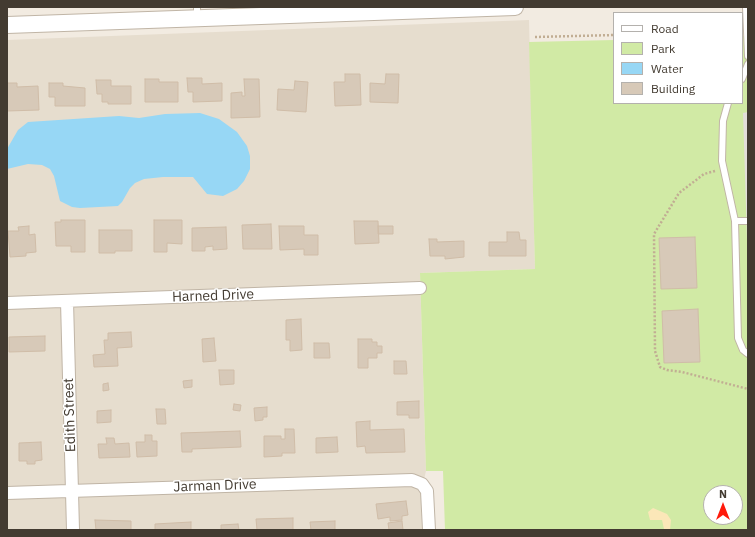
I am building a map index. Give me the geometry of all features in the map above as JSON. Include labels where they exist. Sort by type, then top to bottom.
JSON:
[{"type":"street","points":[[7,25],[197,12],[515,7]]},
{"type":"street","name":"Harned Drive","points":[[7,303],[420,288]]},
{"type":"street","name":"Edith Street","points":[[67,301],[74,530]]},
{"type":"street","name":"Jarman Drive","points":[[7,493],[412,480],[422,484],[427,492],[429,530]]},
{"type":"lane","points":[[746,7],[748,56]]},
{"type":"lane","points":[[743,76],[748,64]]},
{"type":"lane","points":[[728,104],[723,120],[724,168],[735,221],[738,338],[743,350],[748,354]]},
{"type":"lane","points":[[735,221],[748,220]]},
{"type":"path","points":[[536,37],[613,35]]},
{"type":"path","points":[[724,168],[704,174],[679,193],[654,234],[655,350],[660,367],[667,370],[682,372],[748,389]]},
{"type":"shaded area","points":[[529,20],[535,269],[420,273],[426,471],[421,492],[422,530],[7,530],[7,40]]},
{"type":"shaded area","points":[[748,112],[748,272],[743,113]]},
{"type":"green space","points":[[743,36],[748,36],[748,530],[445,530],[443,471],[426,471],[420,273],[535,269],[529,42],[613,40],[613,104],[743,104]]},
{"type":"sand","points":[[653,508],[667,514],[671,520],[670,530],[664,529],[662,520],[650,520],[648,512]]},
{"type":"water","points":[[200,113],[219,119],[237,132],[247,146],[250,156],[250,169],[244,181],[237,189],[223,196],[207,194],[193,177],[163,177],[144,179],[135,183],[118,206],[72,207],[60,201],[54,176],[50,169],[42,165],[28,164],[7,169],[7,149],[18,130],[28,122],[119,116],[139,118],[165,114]]},
{"type":"building","points":[[345,74],[360,74],[361,105],[335,106],[334,82],[345,82]]},
{"type":"building","points":[[386,74],[399,74],[398,103],[370,102],[370,83],[385,84]]},
{"type":"building","points":[[187,78],[202,78],[202,84],[222,83],[222,101],[193,102],[193,92],[188,92]]},
{"type":"building","points":[[145,79],[159,79],[159,82],[178,82],[178,102],[145,102]]},
{"type":"building","points":[[244,79],[259,79],[260,117],[231,118],[231,93],[242,92],[242,96],[245,96]]},
{"type":"building","points":[[96,80],[111,80],[111,86],[131,86],[131,104],[108,104],[108,102],[102,102],[102,94],[97,94]]},
{"type":"building","points":[[295,81],[308,82],[306,112],[277,110],[278,89],[294,90]]},
{"type":"building","points":[[7,83],[17,83],[17,87],[38,86],[39,110],[7,111]]},
{"type":"building","points":[[49,83],[63,83],[63,86],[85,88],[85,106],[55,106],[55,97],[49,97]]},
{"type":"building","points":[[61,220],[85,220],[85,252],[71,252],[71,246],[56,246],[55,222],[61,222]]},
{"type":"building","points":[[154,220],[182,220],[182,244],[167,243],[167,252],[154,252]]},
{"type":"building","points":[[354,221],[378,221],[379,243],[355,244]]},
{"type":"building","points":[[271,224],[272,249],[243,249],[242,225]]},
{"type":"building","points":[[29,226],[29,235],[35,234],[36,252],[26,253],[26,256],[10,257],[8,231],[19,231],[18,227]]},
{"type":"building","points":[[279,226],[304,226],[304,235],[318,235],[318,255],[304,255],[304,249],[280,250]]},
{"type":"building","points":[[378,226],[393,226],[393,234],[378,234]]},
{"type":"building","points":[[226,227],[227,249],[213,250],[213,246],[205,247],[205,251],[192,251],[192,228]]},
{"type":"building","points":[[99,230],[132,230],[132,251],[99,253]]},
{"type":"building","points":[[507,232],[519,232],[520,240],[526,240],[526,256],[489,256],[489,242],[507,242]]},
{"type":"building","points":[[695,237],[697,288],[661,289],[659,238]]},
{"type":"building","points":[[429,239],[437,239],[437,242],[464,241],[464,257],[445,259],[445,256],[430,256]]},
{"type":"building","points":[[698,309],[700,362],[664,363],[662,311]]},
{"type":"building","points":[[301,319],[302,350],[290,351],[290,340],[286,340],[286,320]]},
{"type":"building","points":[[131,332],[132,347],[117,348],[118,366],[94,367],[93,355],[105,354],[104,340],[108,340],[108,333]]},
{"type":"building","points":[[45,336],[45,351],[9,352],[9,337]]},
{"type":"building","points":[[214,338],[216,361],[203,362],[202,339]]},
{"type":"building","points":[[358,339],[372,339],[372,342],[377,342],[377,346],[382,346],[382,353],[377,353],[377,358],[368,358],[368,368],[358,368]]},
{"type":"building","points":[[314,343],[329,343],[330,358],[314,358]]},
{"type":"building","points":[[394,361],[406,361],[407,374],[394,374]]},
{"type":"building","points":[[219,370],[234,370],[234,384],[220,385]]},
{"type":"building","points":[[192,380],[192,387],[184,388],[183,381]]},
{"type":"building","points":[[108,383],[109,390],[103,391],[103,384]]},
{"type":"building","points":[[419,401],[419,418],[409,418],[409,415],[397,415],[397,402]]},
{"type":"building","points":[[234,404],[241,405],[240,411],[233,410]]},
{"type":"building","points":[[267,407],[267,417],[263,417],[263,420],[255,421],[254,408]]},
{"type":"building","points":[[156,409],[165,409],[166,424],[157,424]]},
{"type":"building","points":[[111,410],[111,422],[97,423],[97,411]]},
{"type":"building","points":[[370,421],[370,430],[404,429],[405,452],[366,453],[365,446],[357,447],[356,422]]},
{"type":"building","points":[[285,429],[294,429],[295,453],[282,453],[282,456],[264,457],[264,436],[281,436],[281,439],[285,439]]},
{"type":"building","points":[[240,431],[241,447],[192,449],[192,452],[182,452],[181,433]]},
{"type":"building","points":[[145,435],[152,435],[152,441],[157,441],[157,456],[137,457],[136,442],[145,442]]},
{"type":"building","points":[[337,437],[338,452],[316,453],[316,438]]},
{"type":"building","points":[[106,438],[114,438],[115,444],[129,443],[130,457],[99,458],[98,444],[107,444]]},
{"type":"building","points":[[41,442],[42,460],[35,461],[35,464],[27,464],[27,461],[19,461],[19,443]]},
{"type":"building","points":[[406,501],[408,515],[402,516],[402,520],[390,521],[390,517],[378,519],[376,504]]},
{"type":"building","points":[[293,518],[293,530],[257,530],[256,519]]},
{"type":"building","points":[[95,520],[131,521],[131,530],[96,530]]},
{"type":"building","points":[[335,521],[335,530],[311,530],[310,522]]},
{"type":"building","points":[[402,521],[403,530],[389,530],[388,523]]},
{"type":"building","points":[[191,522],[191,530],[155,530],[155,524]]},
{"type":"building","points":[[238,524],[239,530],[221,530],[221,525]]}]
